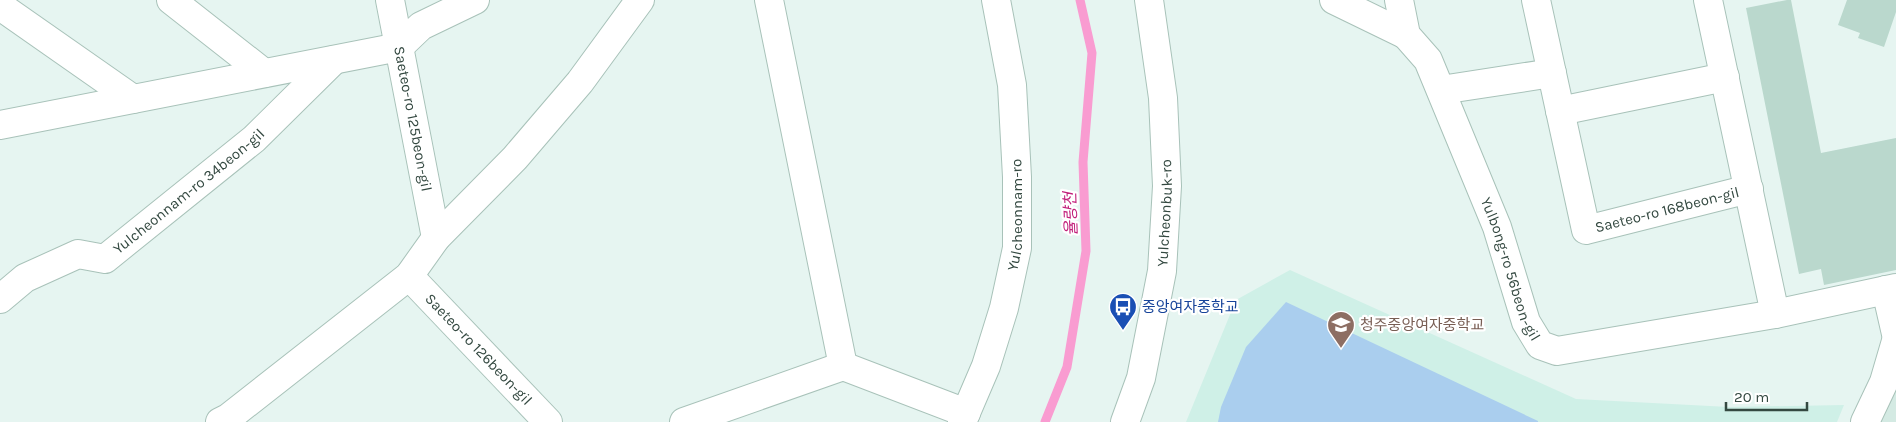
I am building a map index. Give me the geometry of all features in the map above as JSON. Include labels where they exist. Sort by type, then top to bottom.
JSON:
[{"type":"street","points":[[171,0],[264,73]]},
{"type":"street","name":"Saeteo-ro 125beon-gil","points":[[390,0],[436,238]]},
{"type":"street","points":[[0,125],[398,47],[421,26],[474,0]]},
{"type":"street","points":[[226,421],[409,276],[436,238],[520,151],[580,82],[640,0]]},
{"type":"street","points":[[769,0],[843,366]]},
{"type":"street","name":"Yulcheonnam-ro","points":[[964,418],[986,366],[1004,308],[1017,248],[1017,177],[1012,85],[996,0]]},
{"type":"street","name":"Yulcheonbuk-ro","points":[[1125,422],[1140,378],[1156,305],[1162,271],[1167,186],[1163,98],[1149,0]]},
{"type":"street","points":[[1334,0],[1406,35]]},
{"type":"street","points":[[1399,0],[1406,35]]},
{"type":"street","name":"Saeteo-ro 168beon-gil","points":[[1536,0],[1586,230],[1749,190]]},
{"type":"street","name":"Saeteo-ro 168beon-gil","points":[[1708,0],[1775,314]]},
{"type":"street","points":[[0,6],[133,99]]},
{"type":"street","name":"Yulbong-ro 56beon-gil","points":[[1406,35],[1428,60],[1498,227],[1526,322],[1540,344],[1557,351],[1775,314],[1891,289]]},
{"type":"street","name":"Yulcheonnam-ro 34beon-gil","points":[[0,299],[26,278],[78,254],[105,259],[254,139],[334,60]]},
{"type":"street","points":[[1441,90],[1552,73]]},
{"type":"street","points":[[1560,111],[1725,77]]},
{"type":"street","name":"Saeteo-ro 126beon-gil","points":[[409,276],[548,422]]},
{"type":"street","points":[[1891,289],[1896,334]]},
{"type":"street","points":[[1865,422],[1884,382],[1896,341]]},
{"type":"street","points":[[684,422],[843,366],[964,418]]},
{"type":"shaded area","name":"청주중앙여자중학교","points":[[1290,270],[1576,399],[1729,407],[1844,405],[1837,422],[1186,422],[1236,300]]},
{"type":"shaded area","points":[[1286,302],[1538,422],[1218,422],[1221,407],[1246,347]]},
{"type":"shaded area","points":[[1896,379],[1896,422],[1878,422]]},
{"type":"building","points":[[1791,0],[1821,153],[1896,138],[1896,270],[1824,285],[1821,269],[1799,274],[1746,8]]},
{"type":"building","points":[[1847,0],[1896,0],[1896,12],[1884,47],[1858,38],[1860,33],[1838,25]]},
{"type":"waterway","name":"율량천","points":[[1045,422],[1067,367],[1086,251],[1083,162],[1092,53],[1080,0]]},
{"type":"place","name":"중앙여자중학교","points":[[1123,331]]},
{"type":"place","name":"청주중앙여자중학교","points":[[1341,349]]}]
